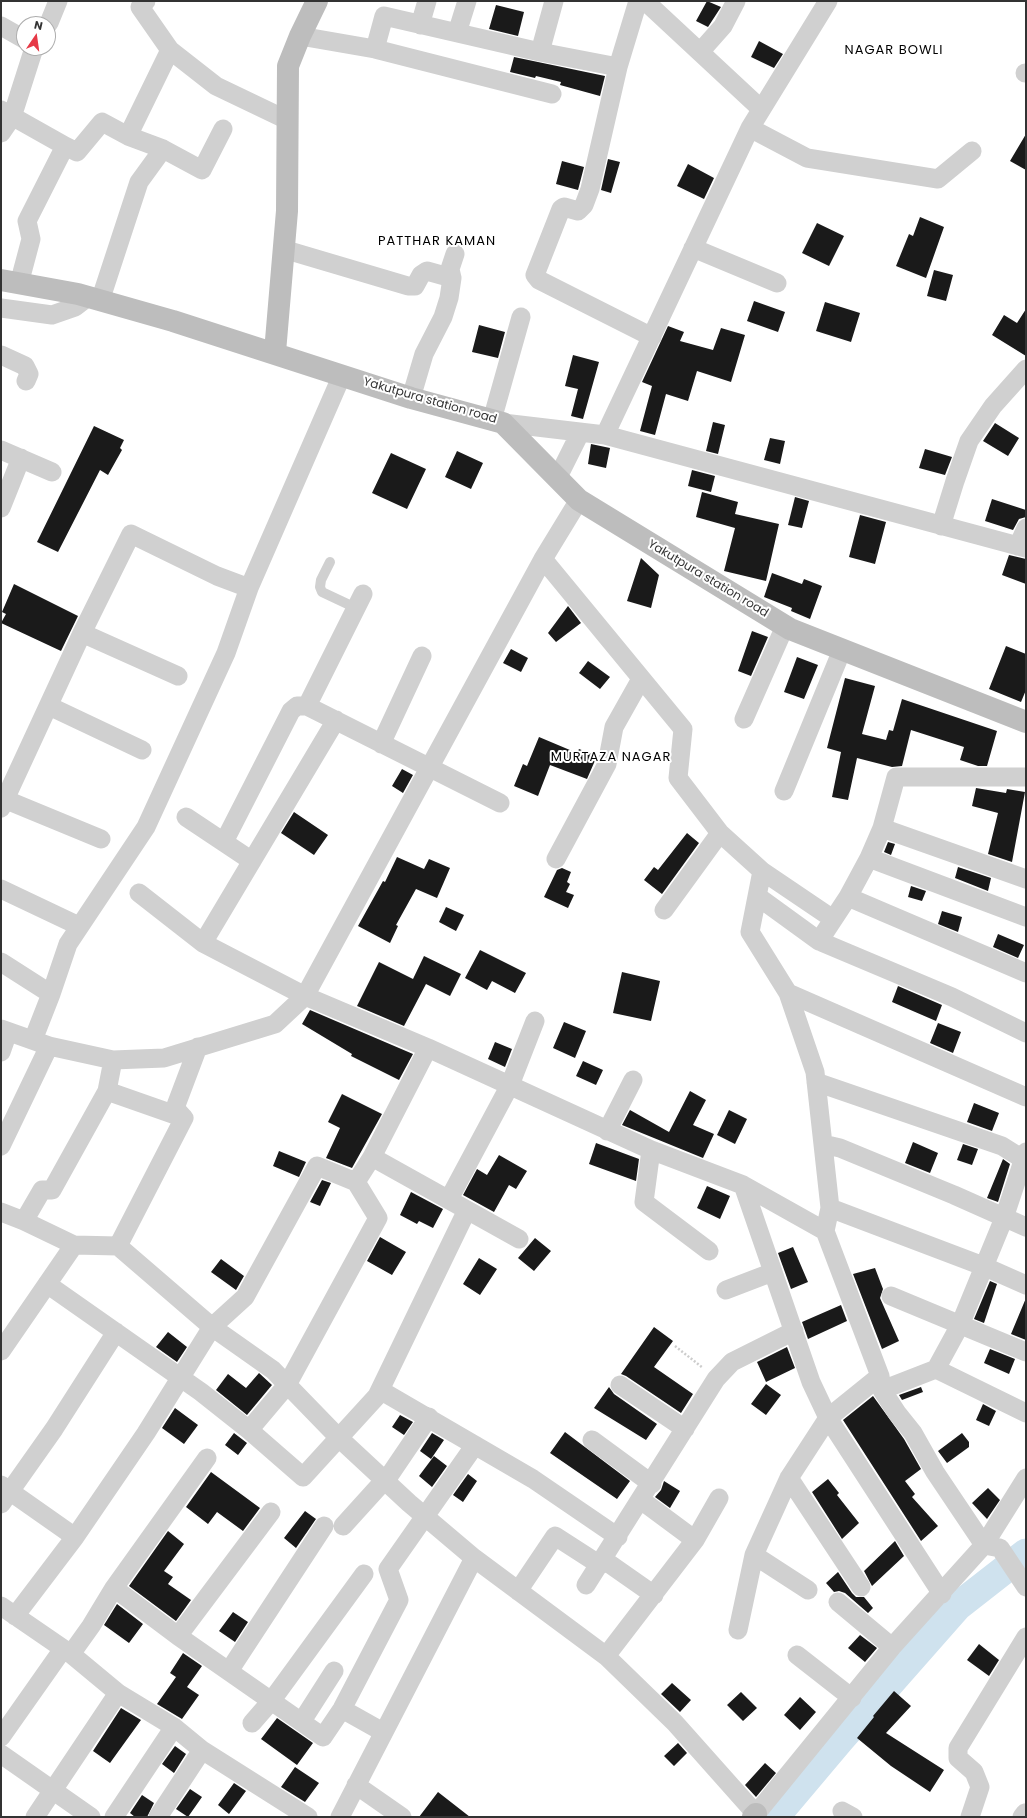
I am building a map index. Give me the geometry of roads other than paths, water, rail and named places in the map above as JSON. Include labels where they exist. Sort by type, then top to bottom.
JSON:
[{"type":"street","points":[[52,16],[58,1]]},
{"type":"street","points":[[275,352],[287,211],[288,66],[300,36],[317,1]]},
{"type":"street","points":[[420,25],[427,1]]},
{"type":"street","points":[[457,33],[467,1]]},
{"type":"street","points":[[540,52],[554,1]]},
{"type":"street","points":[[638,1],[618,67],[590,189],[584,205],[578,211],[564,207],[562,209],[535,275],[538,280],[652,337]]},
{"type":"street","points":[[645,1],[760,108]]},
{"type":"street","points":[[700,52],[723,26],[736,1]]},
{"type":"street","points":[[605,435],[760,108],[828,1]]},
{"type":"street","points":[[139,3],[170,50],[216,86],[287,120]]},
{"type":"street","points":[[375,49],[384,16],[540,52],[618,67]]},
{"type":"street","points":[[1,26],[16,34]]},
{"type":"street","points":[[300,36],[375,49],[552,94]]},
{"type":"street","points":[[128,136],[170,50]]},
{"type":"street","points":[[1,133],[6,114],[31,56]]},
{"type":"street","points":[[6,114],[77,152],[102,122],[128,136],[162,149],[202,170],[223,129]]},
{"type":"street","points":[[750,128],[807,158],[938,179],[972,151]]},
{"type":"street","points":[[10,282],[31,239],[27,221],[64,146]]},
{"type":"street","points":[[1,308],[52,315],[94,299],[139,182],[162,149]]},
{"type":"street","points":[[693,248],[777,283]]},
{"type":"street","points":[[283,249],[408,286],[415,286],[421,275],[427,271],[452,278]]},
{"type":"street","points":[[412,398],[424,354],[443,317],[447,305],[452,278],[450,269],[455,254]]},
{"type":"street","name":"Yakutpura station road","points":[[10,282],[94,299],[275,352],[342,376],[412,398],[497,421],[558,477],[578,500],[785,626],[842,650],[1026,722]]},
{"type":"street","points":[[521,317],[497,421],[580,433],[605,435],[1022,547],[1026,528]]},
{"type":"street","points":[[1,355],[25,366],[29,374],[26,381]]},
{"type":"street","points":[[942,526],[956,477],[969,441],[993,406],[1026,369]]},
{"type":"street","points":[[1,1146],[41,1043],[51,994],[68,944],[146,827],[226,652],[249,588],[342,376]]},
{"type":"street","points":[[558,477],[580,433]]},
{"type":"street","points":[[1,450],[52,472]]},
{"type":"street","points":[[1,508],[21,458]]},
{"type":"street","points":[[1,1052],[4,1030],[41,1043],[113,1060],[164,1058],[275,1024],[305,996],[430,769],[543,559],[578,500]]},
{"type":"street","points":[[101,839],[3,804],[82,633],[131,534],[217,576],[249,588]]},
{"type":"street","points":[[543,559],[683,729],[678,778],[720,833],[762,870],[833,919]]},
{"type":"street","points":[[307,706],[359,601]]},
{"type":"street","points":[[744,719],[785,626]]},
{"type":"street","points":[[82,633],[178,676]]},
{"type":"street","points":[[784,791],[842,650]]},
{"type":"street","points":[[381,744],[422,656]]},
{"type":"street","points":[[556,860],[607,764],[614,727],[641,679]]},
{"type":"street","points":[[49,706],[142,750]]},
{"type":"street","points":[[224,842],[291,711],[297,706],[307,706],[500,803]]},
{"type":"street","points":[[203,943],[336,720]]},
{"type":"street","points":[[819,941],[848,898],[869,858],[882,828],[896,777],[1026,777]]},
{"type":"street","points":[[186,817],[252,861]]},
{"type":"street","points":[[882,828],[1026,879]]},
{"type":"street","points":[[664,910],[720,833]]},
{"type":"street","points":[[869,858],[1026,917]]},
{"type":"street","points":[[762,870],[750,932],[788,993],[815,1072],[830,1208],[825,1231],[881,1383],[896,1413],[913,1433],[935,1472],[992,1546],[1024,1584]]},
{"type":"street","points":[[1,889],[80,926]]},
{"type":"street","points":[[139,894],[203,943],[305,996],[428,1048],[651,1150],[743,1185],[825,1231]]},
{"type":"street","points":[[757,896],[819,941],[952,996],[1026,1033]]},
{"type":"street","points":[[848,898],[1026,973]]},
{"type":"street","points":[[1,962],[51,994]]},
{"type":"street","points":[[788,993],[1026,1097]]},
{"type":"street","points":[[448,1199],[510,1085],[536,1021]]},
{"type":"street","points":[[184,1118],[175,1108],[198,1047]]},
{"type":"street","points":[[356,1182],[372,1157],[428,1048]]},
{"type":"street","points":[[24,1221],[42,1190],[52,1190],[107,1091],[113,1060]]},
{"type":"street","points":[[607,1131],[633,1080]]},
{"type":"street","points":[[816,1082],[1002,1146],[1025,1158],[1004,1218],[960,1325],[936,1369]]},
{"type":"street","points":[[107,1091],[184,1118]]},
{"type":"street","points":[[118,1246],[184,1118]]},
{"type":"street","points":[[823,1144],[840,1148],[954,1195],[1026,1227]]},
{"type":"street","points":[[651,1150],[644,1202],[708,1251]]},
{"type":"street","points":[[372,1157],[519,1238]]},
{"type":"street","points":[[250,1430],[287,1385],[378,1218],[356,1182],[316,1166],[245,1296],[212,1327],[146,1433],[75,1537],[6,1613],[67,1651],[118,1693],[174,1727],[202,1750],[308,1817]]},
{"type":"street","points":[[743,1185],[811,1382],[828,1418],[942,1594]]},
{"type":"street","points":[[830,1208],[983,1266],[1026,1285]]},
{"type":"street","points":[[47,1284],[181,1377],[250,1430],[303,1477],[377,1396],[467,1210]]},
{"type":"street","points":[[1,1212],[74,1244],[118,1246],[212,1327],[273,1370],[339,1438],[409,1503],[474,1558],[606,1656],[675,1723],[755,1815],[892,1648],[942,1594],[992,1546],[1026,1478]]},
{"type":"street","points":[[1,1351],[74,1244]]},
{"type":"street","points":[[726,1290],[773,1272]]},
{"type":"street","points":[[891,1296],[1026,1352]]},
{"type":"street","points":[[586,1585],[652,1484],[716,1379],[732,1362],[794,1331]]},
{"type":"street","points":[[75,1537],[4,1494],[54,1429],[116,1332]]},
{"type":"street","points":[[738,1630],[754,1555],[789,1478],[828,1418],[881,1383],[936,1369],[1026,1413]]},
{"type":"street","points":[[620,1385],[685,1429]]},
{"type":"street","points":[[380,1390],[429,1417],[532,1479],[618,1537]]},
{"type":"street","points":[[343,1526],[384,1480],[429,1417]]},
{"type":"street","points":[[592,1440],[652,1484]]},
{"type":"street","points":[[114,1588],[178,1636],[272,1700],[323,1737],[342,1709],[398,1600],[388,1569],[474,1445]]},
{"type":"street","points":[[91,1817],[1,1750],[67,1651],[91,1626],[114,1588],[207,1458]]},
{"type":"street","points":[[789,1478],[860,1587]]},
{"type":"street","points":[[606,1656],[695,1540],[719,1498]]},
{"type":"street","points":[[641,1500],[695,1540]]},
{"type":"street","points":[[178,1636],[271,1512]]},
{"type":"street","points":[[230,1671],[324,1526]]},
{"type":"street","points":[[518,1591],[554,1536],[602,1562],[654,1595]]},
{"type":"street","points":[[754,1555],[808,1590]]},
{"type":"street","points":[[340,1817],[474,1558]]},
{"type":"street","points":[[252,1723],[272,1700],[364,1574]]},
{"type":"street","points":[[838,1602],[892,1648]]},
{"type":"street","points":[[970,1817],[980,1787],[974,1772],[958,1758],[958,1748],[1026,1637]]},
{"type":"street","points":[[797,1655],[852,1698]]},
{"type":"street","points":[[302,1721],[334,1671]]},
{"type":"street","points":[[35,1817],[118,1693]]},
{"type":"street","points":[[342,1709],[383,1732]]},
{"type":"street","points":[[114,1817],[174,1727]]},
{"type":"street","points":[[165,1815],[202,1750]]},
{"type":"street","points":[[356,1785],[402,1817]]},
{"type":"lane","points":[[330,562],[320,587],[322,592],[359,601]]},
{"type":"waterway","points":[[775,1817],[840,1740],[958,1606],[1026,1553]]},
{"type":"district","name":"NAGAR BOWLI","points":[[894,51]]},
{"type":"district","name":"PATTHAR KAMAN","points":[[437,242]]},
{"type":"district","name":"MURTAZA NAGAR","points":[[611,758]]}]
